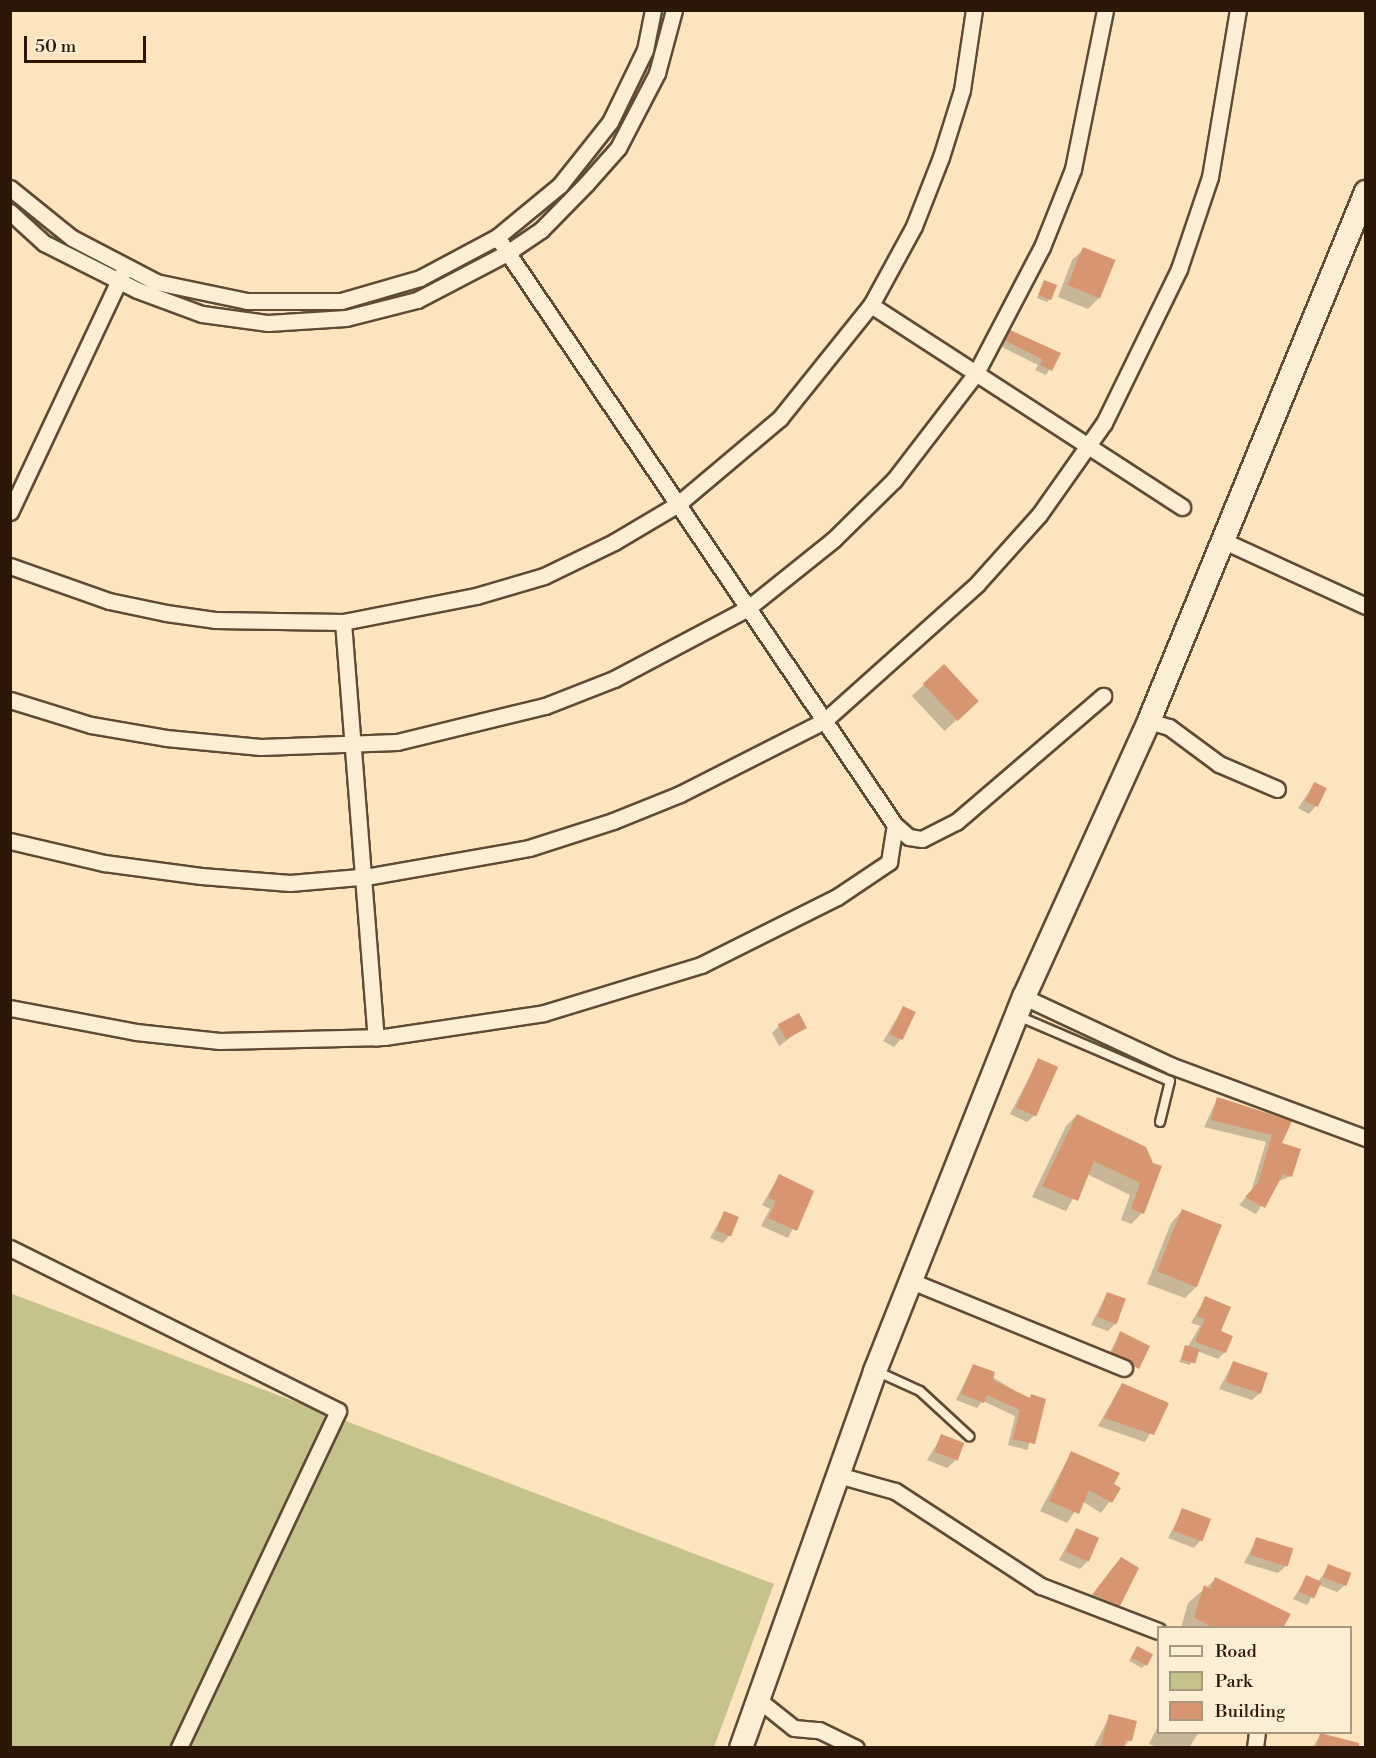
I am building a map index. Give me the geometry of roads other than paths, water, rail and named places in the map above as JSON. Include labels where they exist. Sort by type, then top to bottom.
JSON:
[{"type":"street","points":[[10,188],[72,238],[156,282],[247,301],[341,301],[420,278],[497,237],[560,185],[610,122],[645,50],[652,10]]},
{"type":"street","points":[[10,212],[44,243],[118,282],[202,314],[268,323],[346,318],[417,300],[507,253],[541,230],[618,148],[657,73],[674,10]]},
{"type":"street","points":[[10,566],[109,601],[166,613],[215,620],[342,622],[476,596],[544,576],[678,504],[780,418],[872,305],[914,226],[941,157],[962,90],[975,10]]},
{"type":"street","points":[[10,700],[91,725],[166,738],[261,747],[397,742],[546,706],[634,670],[748,608],[833,540],[894,480],[976,373],[1042,247],[1073,169],[1105,10]]},
{"type":"street","points":[[10,841],[104,863],[201,876],[290,884],[371,876],[529,849],[613,821],[680,794],[824,721],[978,584],[1039,515],[1104,423],[1179,269],[1206,187],[1238,10]]},
{"type":"street","points":[[741,1748],[760,1701],[875,1371],[1020,1006],[1149,721],[1365,192]]},
{"type":"street","points":[[497,237],[824,721],[896,825],[909,837],[938,834],[1103,696]]},
{"type":"street","points":[[10,512],[126,266]]},
{"type":"street","points":[[872,305],[1182,507]]},
{"type":"street","points":[[1224,541],[1365,606]]},
{"type":"street","points":[[342,622],[376,1038]]},
{"type":"street","points":[[1149,721],[1169,727],[1219,764],[1277,789]]},
{"type":"street","points":[[10,1008],[136,1032],[220,1041],[376,1038],[544,1013],[701,965],[871,879],[889,862],[896,825]]},
{"type":"street","points":[[1020,1006],[1365,1138]]},
{"type":"street","points":[[10,1248],[338,1411],[178,1748]]},
{"type":"street","points":[[911,1281],[1124,1368]]},
{"type":"street","points":[[838,1475],[895,1491],[1041,1586],[1157,1631]]},
{"type":"street","points":[[760,1701],[794,1728],[819,1730],[856,1748]]},
{"type":"lane","points":[[1020,1006],[1170,1081],[1160,1122]]},
{"type":"lane","points":[[875,1371],[920,1391],[969,1436]]}]
